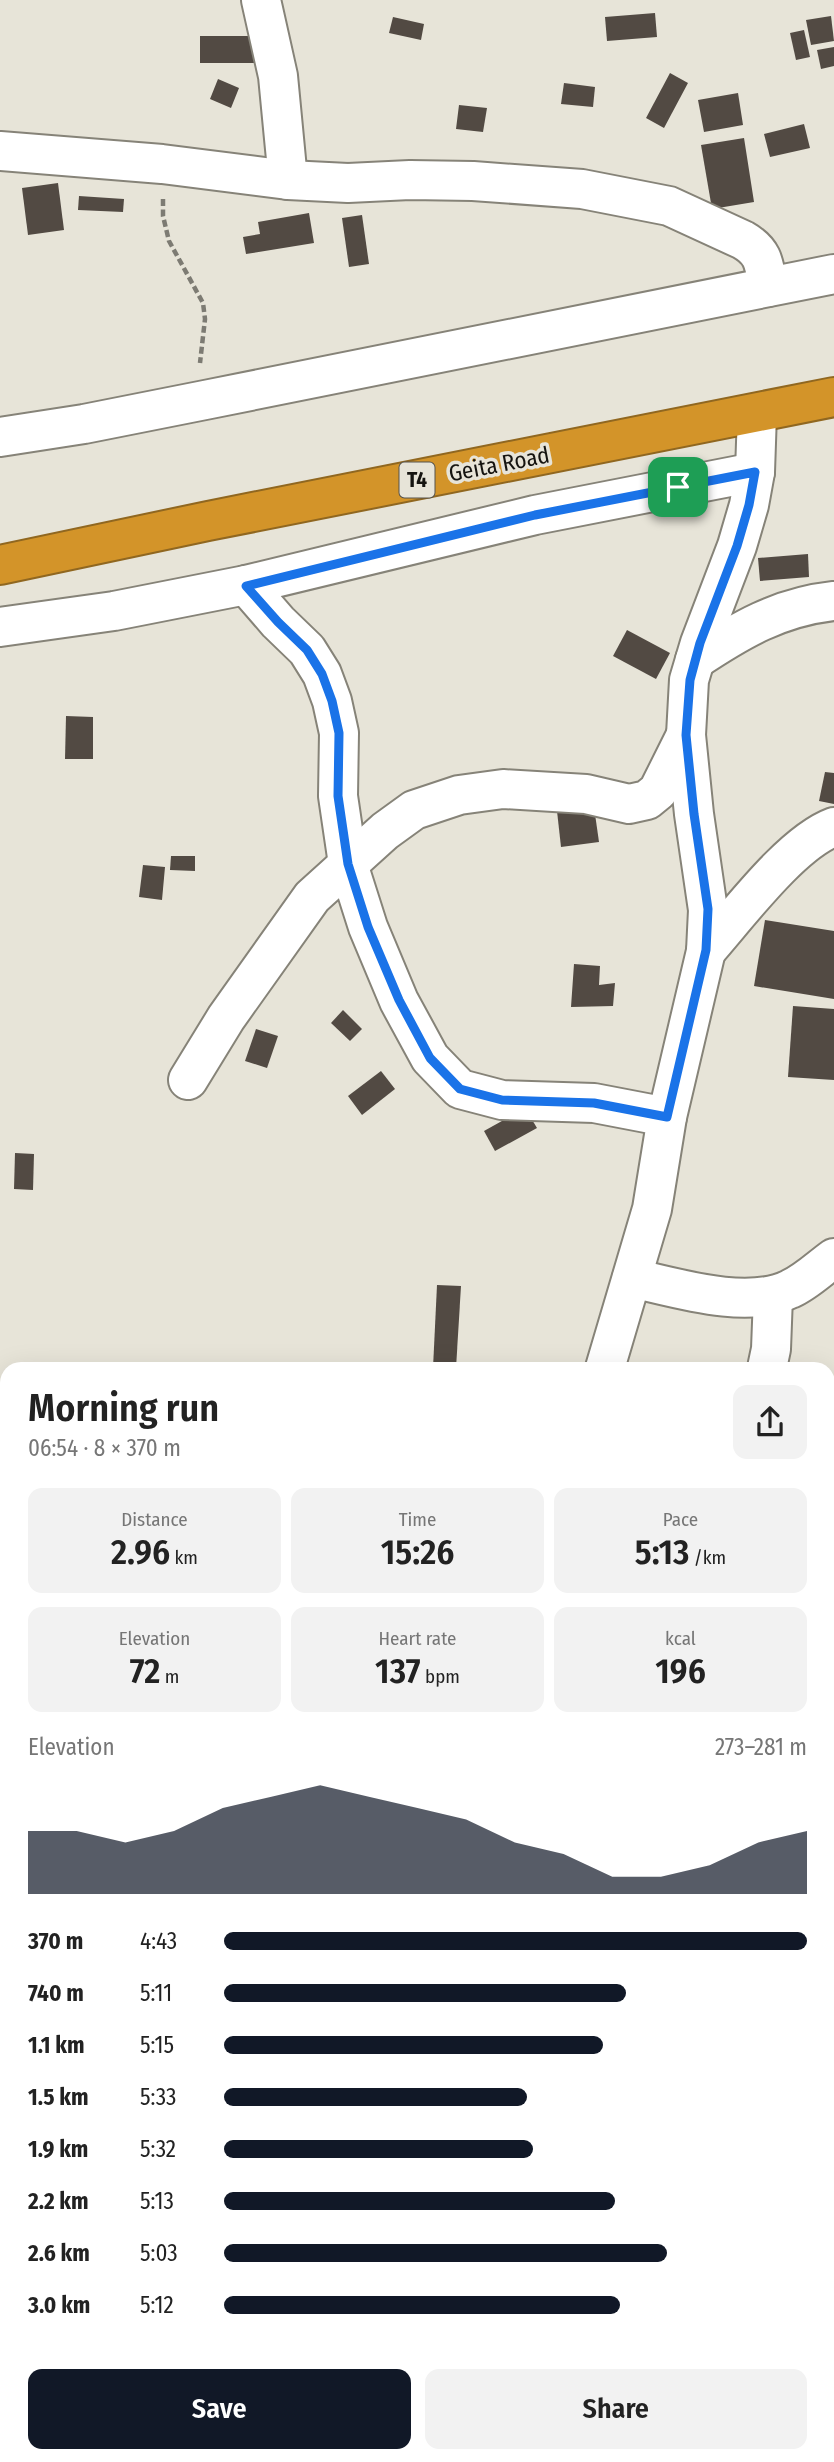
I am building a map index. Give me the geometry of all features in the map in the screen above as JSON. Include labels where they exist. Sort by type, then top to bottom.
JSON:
[{"type":"highway","name":"Geita Road","points":[[0,565],[222,518],[834,397]]},
{"type":"street","points":[[261,0],[278,76],[288,180]]},
{"type":"street","points":[[0,151],[162,164],[288,180],[348,183],[410,180],[487,182],[582,189],[668,206],[718,227],[754,246],[761,254],[768,287]]},
{"type":"street","points":[[0,437],[84,424],[834,274]]},
{"type":"street","points":[[608,1362],[652,1209],[667,1117],[706,950],[708,909],[686,735],[690,680],[749,505],[755,472],[757,413]]},
{"type":"street","points":[[0,627],[114,611],[246,586],[535,515],[755,472]]},
{"type":"street","points":[[246,586],[307,650],[322,674],[332,701],[339,733],[338,796],[348,864],[368,927],[399,1000],[430,1058],[460,1089],[502,1100],[594,1103],[667,1117]]},
{"type":"street","points":[[695,660],[735,633],[775,614],[834,601]]},
{"type":"street","points":[[188,1080],[226,1018],[312,897],[386,831],[414,810],[459,795],[503,789],[586,794],[629,804],[648,800],[658,791],[686,735]]},
{"type":"street","points":[[706,950],[794,852],[821,831],[834,827]]},
{"type":"street","points":[[632,1278],[707,1293],[773,1296],[792,1289],[834,1258]]},
{"type":"street","points":[[768,1362],[773,1296]]},
{"type":"path","points":[[162,164],[163,216],[169,241],[203,303],[205,319],[200,367],[205,400]]},
{"type":"building","points":[[655,13],[657,37],[607,41],[605,17]]},
{"type":"building","points":[[831,16],[834,41],[811,45],[806,20]]},
{"type":"building","points":[[393,17],[424,24],[421,40],[389,33]]},
{"type":"building","points":[[804,30],[810,57],[796,60],[790,33]]},
{"type":"building","points":[[200,36],[254,36],[254,63],[200,63]]},
{"type":"building","points":[[834,47],[834,66],[821,69],[817,50]]},
{"type":"building","points":[[670,73],[688,83],[664,128],[646,118]]},
{"type":"building","points":[[218,79],[239,88],[231,108],[210,99]]},
{"type":"building","points":[[564,83],[595,87],[593,107],[561,104]]},
{"type":"building","points":[[738,93],[743,125],[704,132],[698,100]]},
{"type":"building","points":[[459,105],[487,108],[483,132],[456,129]]},
{"type":"building","points":[[804,124],[810,148],[770,157],[764,134]]},
{"type":"building","points":[[744,138],[754,202],[712,209],[701,145]]},
{"type":"building","points":[[58,183],[64,230],[28,235],[22,188]]},
{"type":"building","points":[[79,196],[124,199],[123,212],[78,210]]},
{"type":"building","points":[[309,213],[314,243],[246,254],[243,237],[260,234],[258,222]]},
{"type":"building","points":[[362,215],[369,264],[349,267],[342,218]]},
{"type":"building","points":[[808,554],[809,577],[760,581],[758,558]]},
{"type":"building","points":[[627,630],[670,653],[656,679],[613,656]]},
{"type":"building","points":[[66,716],[93,717],[93,759],[65,759]]},
{"type":"building","points":[[825,772],[834,773],[834,804],[819,801]]},
{"type":"building","points":[[594,807],[599,842],[561,847],[557,811]]},
{"type":"building","points":[[171,856],[195,856],[195,871],[170,870]]},
{"type":"building","points":[[143,865],[165,867],[162,900],[139,897]]},
{"type":"building","points":[[765,920],[834,931],[834,999],[754,986]]},
{"type":"building","points":[[574,964],[600,966],[599,985],[615,983],[613,1006],[571,1007]]},
{"type":"building","points":[[793,1006],[834,1009],[834,1080],[788,1077]]},
{"type":"building","points":[[343,1010],[362,1029],[350,1041],[331,1023]]},
{"type":"building","points":[[256,1029],[278,1036],[267,1068],[245,1061]]},
{"type":"building","points":[[381,1071],[395,1089],[362,1115],[348,1096]]},
{"type":"building","points":[[525,1108],[537,1128],[495,1151],[484,1131]]},
{"type":"building","points":[[15,1153],[34,1154],[33,1190],[14,1189]]},
{"type":"building","points":[[437,1285],[461,1286],[456,1362],[433,1362]]},
{"type":"route","points":[[755,472],[737,546],[700,643],[690,680],[686,735],[708,909],[706,950],[667,1117],[594,1103],[502,1100],[460,1089],[430,1058],[399,1000],[368,927],[348,864],[341,829],[338,796],[339,733],[332,701],[322,674],[307,650],[246,586],[535,515],[678,487],[755,472]]}]
